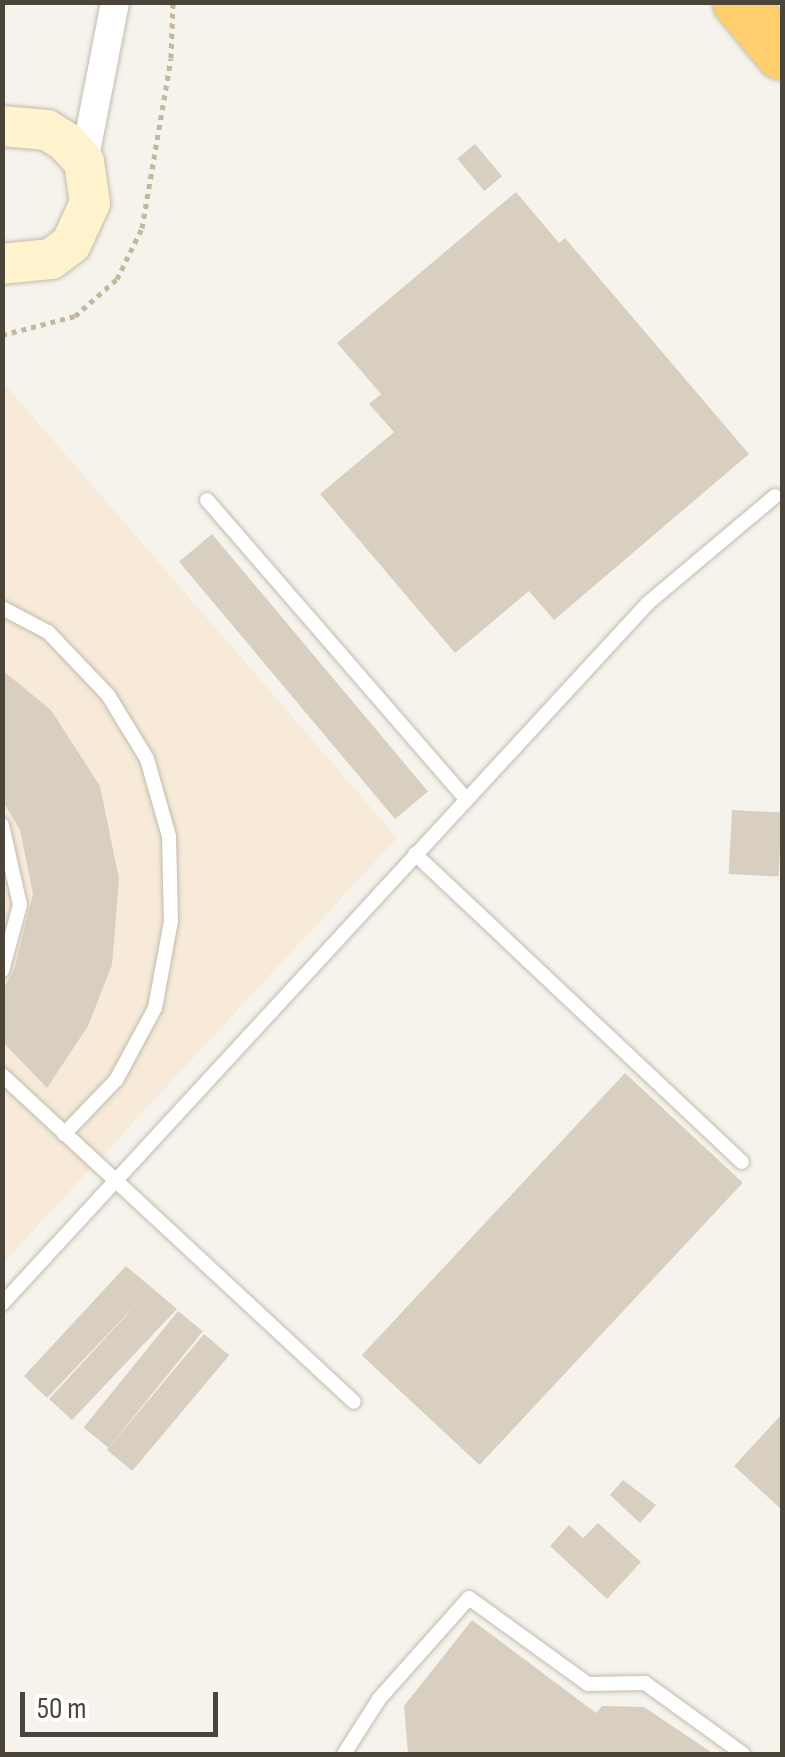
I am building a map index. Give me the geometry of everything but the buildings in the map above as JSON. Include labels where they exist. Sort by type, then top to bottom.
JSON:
[{"type":"highway","points":[[739,2],[782,54]]},
{"type":"main road","points":[[2,126],[47,130],[84,162],[90,204],[71,244],[28,266],[3,265]]},
{"type":"street","points":[[84,162],[104,75],[115,2]]},
{"type":"street","points":[[47,130],[64,124],[104,75]]},
{"type":"lane","points":[[2,1304],[648,603],[774,496]]},
{"type":"lane","points":[[208,500],[466,799]]},
{"type":"lane","points":[[2,608],[48,632],[108,695],[147,758],[169,836],[171,920],[155,1008],[116,1080],[64,1134]]},
{"type":"lane","points":[[2,825],[20,905],[2,971]]},
{"type":"lane","points":[[415,854],[742,1162]]},
{"type":"lane","points":[[2,1075],[354,1402]]},
{"type":"lane","points":[[344,1754],[379,1699],[468,1598],[588,1684],[645,1684],[744,1754]]},
{"type":"path","points":[[2,336],[74,316],[117,279],[142,228],[171,58],[172,2]]},
{"type":"shaded area","points":[[2,381],[397,838],[3,1263],[2,1263]]}]
